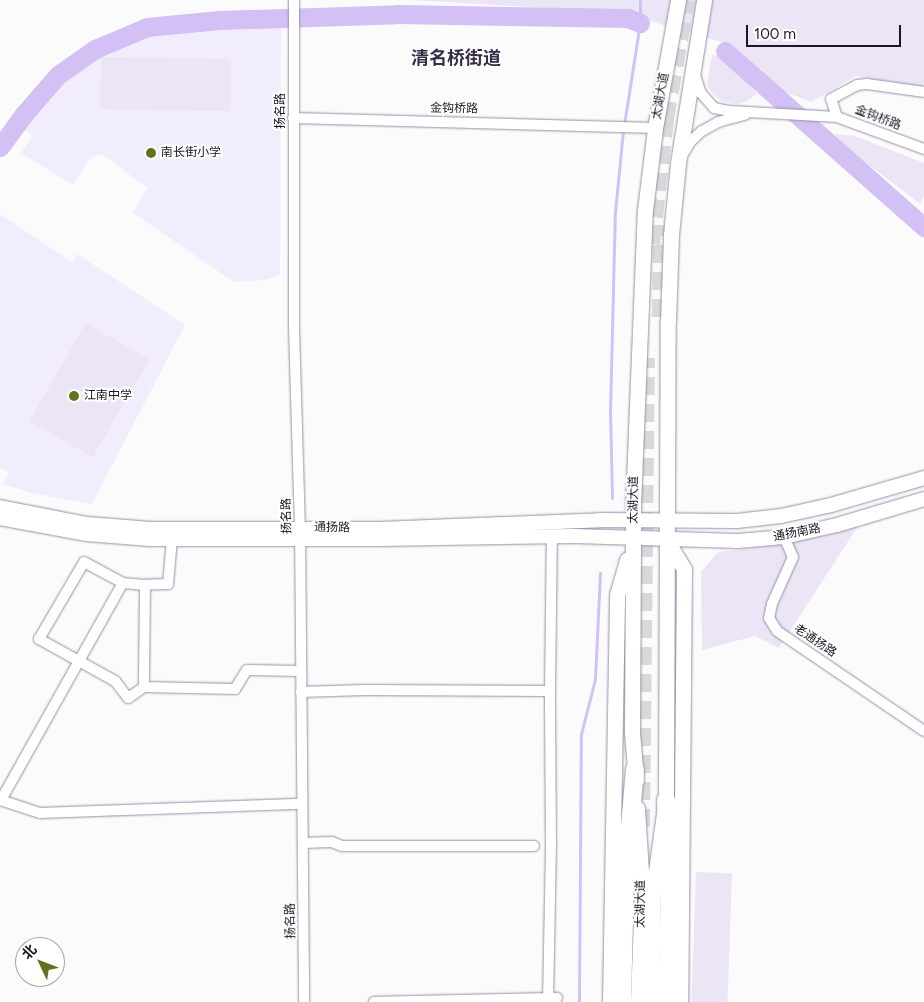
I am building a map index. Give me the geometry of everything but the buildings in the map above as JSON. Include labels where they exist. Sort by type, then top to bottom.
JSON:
[{"type":"highway","points":[[622,1002],[625,883],[635,769]]},
{"type":"highway","points":[[666,800],[670,890],[667,1002]]},
{"type":"main road","name":"太湖大道","points":[[638,1002],[642,887],[632,732],[633,520],[645,210],[655,128],[678,0]]},
{"type":"main road","name":"太湖大道","points":[[650,1002],[654,892],[666,800],[666,520],[670,235],[678,163],[704,0]]},
{"type":"main road","name":"通扬南路","points":[[666,520],[737,521],[781,516],[831,505],[924,478]]},
{"type":"main road","name":"通扬南路","points":[[666,539],[738,541],[784,537],[837,525],[924,499]]},
{"type":"main road","name":"通扬路","points":[[0,507],[87,524],[150,528],[300,532],[380,539],[552,536],[666,539]]},
{"type":"main road","name":"通扬路","points":[[0,518],[86,534],[172,539],[300,532],[666,520]]},
{"type":"main road","points":[[610,1002],[617,595],[633,538]]},
{"type":"main road","points":[[666,539],[684,569],[680,1002]]},
{"type":"main road","points":[[612,835],[632,732]]},
{"type":"street","name":"扬名路","points":[[294,0],[294,328],[300,532],[304,1002]]},
{"type":"street","points":[[693,69],[700,93],[714,108],[730,111],[761,112]]},
{"type":"street","points":[[837,117],[831,99],[856,85],[867,84],[924,92]]},
{"type":"street","name":"金钩桥路","points":[[761,112],[822,114],[837,117],[924,149]]},
{"type":"street","points":[[678,163],[690,142],[702,131],[718,122],[761,112]]},
{"type":"street","name":"金钩桥路","points":[[293,118],[655,128]]},
{"type":"street","points":[[374,1002],[551,999],[550,691],[552,536]]},
{"type":"street","name":"老通扬路","points":[[784,537],[793,557],[772,604],[769,618],[777,631],[924,731]]},
{"type":"street","points":[[172,539],[168,584],[145,585],[123,583],[84,562],[39,640],[115,681],[128,698],[144,687],[234,689],[246,670],[301,671]]},
{"type":"street","points":[[123,583],[0,800],[40,813],[302,804]]},
{"type":"street","points":[[144,687],[145,585]]},
{"type":"street","points":[[301,692],[365,690],[550,691]]},
{"type":"street","points":[[303,843],[332,842],[342,846],[534,846]]},
{"type":"shaded area","points":[[409,0],[924,0],[924,84],[915,88],[856,76],[811,102],[780,90],[728,44],[620,12]]},
{"type":"shaded area","name":"南长街小学","points":[[281,26],[280,275],[265,280],[234,282],[133,213],[147,188],[102,154],[91,157],[73,185],[21,153],[32,136],[21,128],[59,87],[91,61],[156,33]]},
{"type":"shaded area","points":[[712,55],[724,57],[757,94],[746,102],[735,104],[721,101],[707,86]]},
{"type":"shaded area","points":[[101,57],[231,59],[230,111],[100,109]]},
{"type":"shaded area","points":[[834,134],[855,136],[924,163],[924,196],[920,204],[856,155]]},
{"type":"shaded area","name":"江南中学","points":[[0,214],[72,262],[77,254],[185,325],[92,504],[32,493],[2,484],[9,473],[0,467]]},
{"type":"shaded area","points":[[86,323],[149,360],[93,457],[30,421]]},
{"type":"shaded area","points":[[858,526],[779,648],[755,636],[702,650],[701,572],[718,552],[767,546]]},
{"type":"shaded area","points":[[696,872],[732,873],[727,1002],[691,1002]]},
{"type":"waterway","points":[[612,498],[610,412],[615,212],[623,131],[640,23],[640,0]]},
{"type":"waterway","points":[[0,147],[24,114],[58,75],[95,49],[147,27],[220,20],[397,14],[628,18],[640,23]]},
{"type":"waterway","points":[[725,51],[924,227]]},
{"type":"waterway","points":[[579,1002],[581,734],[595,679],[600,573]]},
{"type":"tunnel","points":[[651,244],[665,119],[686,0]]},
{"type":"tunnel","points":[[661,317],[662,225]]},
{"type":"tunnel","points":[[641,827],[646,358]]},
{"type":"place","name":"南长街小学","points":[[151,153]]},
{"type":"place","name":"江南中学","points":[[74,396]]},
{"type":"district","name":"清名桥街道","points":[[456,58]]}]
